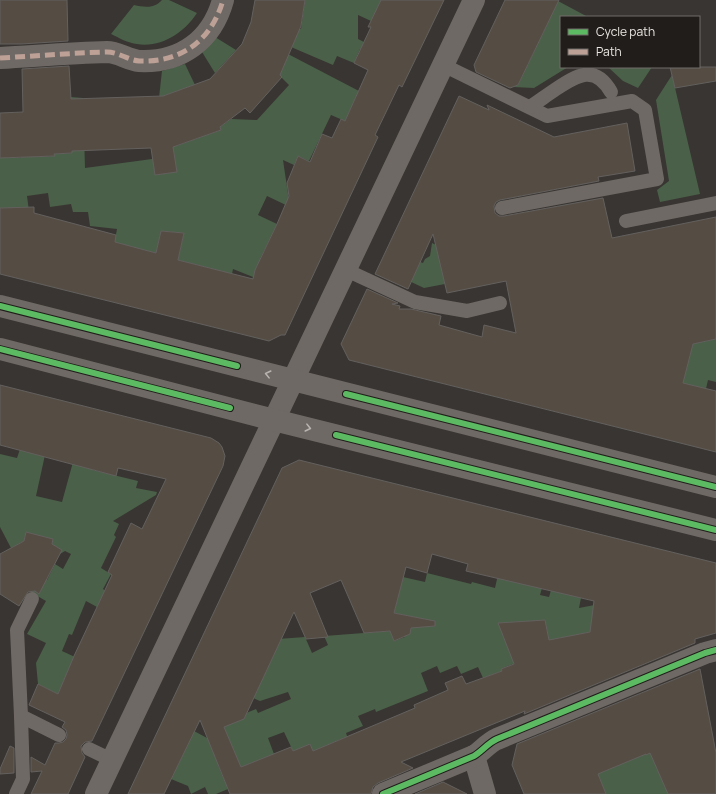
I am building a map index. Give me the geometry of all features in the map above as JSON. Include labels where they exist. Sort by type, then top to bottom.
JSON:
[{"type":"street","points":[[0,58],[109,52],[138,61],[165,59],[183,53],[198,43],[208,32],[216,18],[223,0]]},
{"type":"street","points":[[96,794],[474,0]]},
{"type":"street","points":[[0,306],[716,487]]},
{"type":"street","points":[[0,349],[274,420],[716,530]]},
{"type":"street","points":[[383,794],[474,756],[497,739],[705,653],[716,650]]},
{"type":"street","points":[[474,756],[485,794]]},
{"type":"lane","points":[[443,65],[548,116],[632,101],[645,110],[657,180],[502,208]]},
{"type":"lane","points":[[530,107],[574,77],[583,75],[600,78],[607,84],[611,92]]},
{"type":"lane","points":[[626,221],[716,203]]},
{"type":"lane","points":[[346,270],[415,302],[467,311],[500,303]]},
{"type":"lane","points":[[16,794],[23,779],[16,630],[32,599]]},
{"type":"lane","points":[[20,716],[59,735]]},
{"type":"lane","points":[[89,749],[112,760]]},
{"type":"green space","points":[[162,0],[169,0],[197,13],[179,33],[171,38],[155,44],[146,45],[134,43],[111,34],[134,5],[145,7],[152,6],[156,5]]},
{"type":"green space","points":[[305,0],[381,0],[382,26],[358,15],[358,39],[374,47],[370,54],[360,49],[354,63],[337,56],[333,65],[291,47],[299,29],[301,29]]},
{"type":"green space","points":[[558,1],[586,16],[560,16],[560,68],[566,68],[534,88],[513,87],[518,85]]},
{"type":"green space","points":[[215,37],[236,50],[215,73],[202,52]]},
{"type":"green space","points":[[288,54],[359,91],[345,121],[331,115],[309,161],[298,156],[294,165],[283,160],[290,207],[267,196],[258,215],[277,224],[260,259],[264,262],[252,280],[253,277],[233,269],[232,274],[178,260],[184,233],[161,231],[156,253],[114,245],[117,229],[90,226],[88,212],[73,212],[71,204],[50,207],[48,193],[27,196],[29,211],[7,210],[6,208],[0,208],[0,154],[8,158],[21,158],[22,154],[39,157],[72,153],[71,97],[83,98],[85,168],[152,159],[152,145],[175,144],[176,146],[221,130],[220,127],[231,119],[257,120],[289,85],[279,75]]},
{"type":"green space","points":[[185,64],[195,85],[159,98],[162,71]]},
{"type":"green space","points":[[609,68],[651,68],[638,88],[623,81]]},
{"type":"green space","points":[[672,75],[700,194],[660,202],[657,190],[669,181],[656,100]]},
{"type":"green space","points":[[432,243],[442,248],[445,284],[424,288],[407,280],[412,269],[416,271],[420,262],[423,263],[425,259],[430,256]]},
{"type":"green space","points":[[716,339],[716,382],[708,380],[705,393],[684,387],[671,348]]},
{"type":"green space","points":[[20,449],[45,455],[36,496],[62,502],[73,462],[93,470],[138,481],[136,488],[157,492],[156,495],[113,521],[119,524],[114,535],[116,537],[101,568],[111,574],[103,589],[107,592],[97,607],[86,601],[72,635],[69,634],[62,651],[75,657],[58,694],[38,684],[36,663],[46,643],[27,634],[46,601],[13,582],[31,571],[47,580],[55,564],[63,569],[71,554],[65,551],[48,561],[26,532],[24,541],[11,548],[0,527],[0,454],[17,458]]},
{"type":"green space","points":[[499,570],[542,588],[540,595],[549,597],[553,583],[581,598],[579,608],[610,602],[598,630],[581,634],[501,669],[502,671],[483,678],[478,667],[461,674],[457,666],[440,673],[437,666],[421,673],[428,691],[376,712],[375,709],[358,716],[363,726],[346,733],[349,742],[341,739],[330,744],[333,751],[293,751],[284,732],[268,738],[274,754],[248,786],[222,723],[256,709],[258,713],[291,699],[288,692],[260,701],[246,695],[252,641],[305,637],[312,653],[328,645],[324,636],[390,631],[394,641],[405,637],[402,630],[411,629],[413,617],[394,613],[403,577],[425,582],[427,573],[471,584],[472,582],[495,588]]},
{"type":"green space","points":[[194,731],[209,739],[220,764],[218,765],[228,789],[216,794],[208,794],[205,787],[191,794],[188,786],[171,779]]},
{"type":"green space","points":[[650,753],[682,794],[606,794],[593,764]]},
{"type":"building","points":[[0,0],[67,0],[68,41],[0,44]]},
{"type":"building","points":[[255,0],[305,0],[301,26],[280,75],[282,77],[250,113],[245,108],[220,127],[221,130],[173,147],[177,172],[155,175],[151,148],[72,151],[72,153],[54,154],[55,156],[0,158],[0,113],[23,112],[22,69],[69,66],[71,99],[163,96],[210,79],[242,44],[251,22]]},
{"type":"building","points":[[381,0],[444,0],[402,87],[399,85],[375,135],[378,137],[285,335],[281,335],[269,341],[0,274],[0,208],[34,207],[34,213],[116,235],[115,242],[156,253],[161,231],[184,233],[178,260],[253,279],[255,270],[289,196],[287,183],[298,156],[310,162],[322,134],[332,138],[341,119],[345,121],[368,70],[354,63],[371,27],[368,27]]},
{"type":"building","points":[[505,0],[559,0],[518,85],[510,88],[476,72],[474,65]]},
{"type":"building","points":[[716,67],[716,81],[675,88],[670,68]]},
{"type":"building","points":[[459,96],[489,110],[487,105],[554,137],[627,123],[635,171],[598,177],[599,181],[500,200],[496,202],[494,206],[495,213],[499,216],[603,198],[612,238],[716,217],[716,339],[693,344],[683,383],[716,391],[716,452],[349,360],[341,344],[367,289],[398,303],[392,304],[400,306],[399,309],[411,309],[441,316],[439,325],[482,337],[484,325],[516,333],[506,281],[447,293],[433,234],[408,289],[375,274]]},
{"type":"building","points":[[0,385],[211,438],[219,443],[225,456],[223,466],[92,741],[85,742],[81,746],[82,753],[85,757],[68,794],[31,794],[42,771],[31,772],[31,757],[45,765],[55,743],[63,742],[67,735],[66,730],[62,727],[65,722],[29,705],[38,684],[58,694],[112,575],[108,572],[131,523],[142,529],[166,479],[118,468],[116,476],[0,445]]},
{"type":"building","points":[[299,460],[716,563],[716,633],[695,639],[695,643],[524,714],[525,711],[401,762],[413,768],[378,783],[373,787],[371,794],[230,794],[200,720],[164,794],[128,794],[282,468]],"holes":[[[432,554],[468,564],[466,571],[594,601],[590,632],[549,640],[545,620],[498,623],[514,664],[501,669],[502,671],[466,684],[462,676],[445,683],[448,690],[414,705],[415,708],[313,751],[310,744],[293,751],[291,747],[241,767],[224,727],[244,719],[294,612],[306,639],[328,637],[310,593],[341,580],[364,633],[390,631],[394,641],[410,634],[411,628],[435,626],[435,621],[394,613],[406,567],[427,573]]]},
{"type":"building","points":[[26,532],[53,539],[52,544],[62,550],[39,594],[35,591],[28,592],[19,606],[0,594],[0,554],[24,541]]},
{"type":"building","points":[[700,669],[716,753],[716,794],[668,794],[650,753],[598,774],[606,794],[524,794],[512,765],[517,744]]},
{"type":"building","points":[[10,746],[14,748],[14,773],[0,774],[0,769]]},
{"type":"building","points":[[443,782],[467,794],[415,794]]},
{"type":"marked path","points":[[0,58],[107,52],[115,53],[139,61],[154,61],[168,58],[193,46],[203,37],[211,27],[223,0]]},
{"type":"cycle path","points":[[0,306],[237,366]]},
{"type":"cycle path","points":[[0,349],[230,408]]},
{"type":"cycle path","points":[[346,394],[716,487]]},
{"type":"cycle path","points":[[336,435],[716,530]]},
{"type":"cycle path","points":[[383,794],[474,756],[497,739],[705,653],[716,650]]}]
